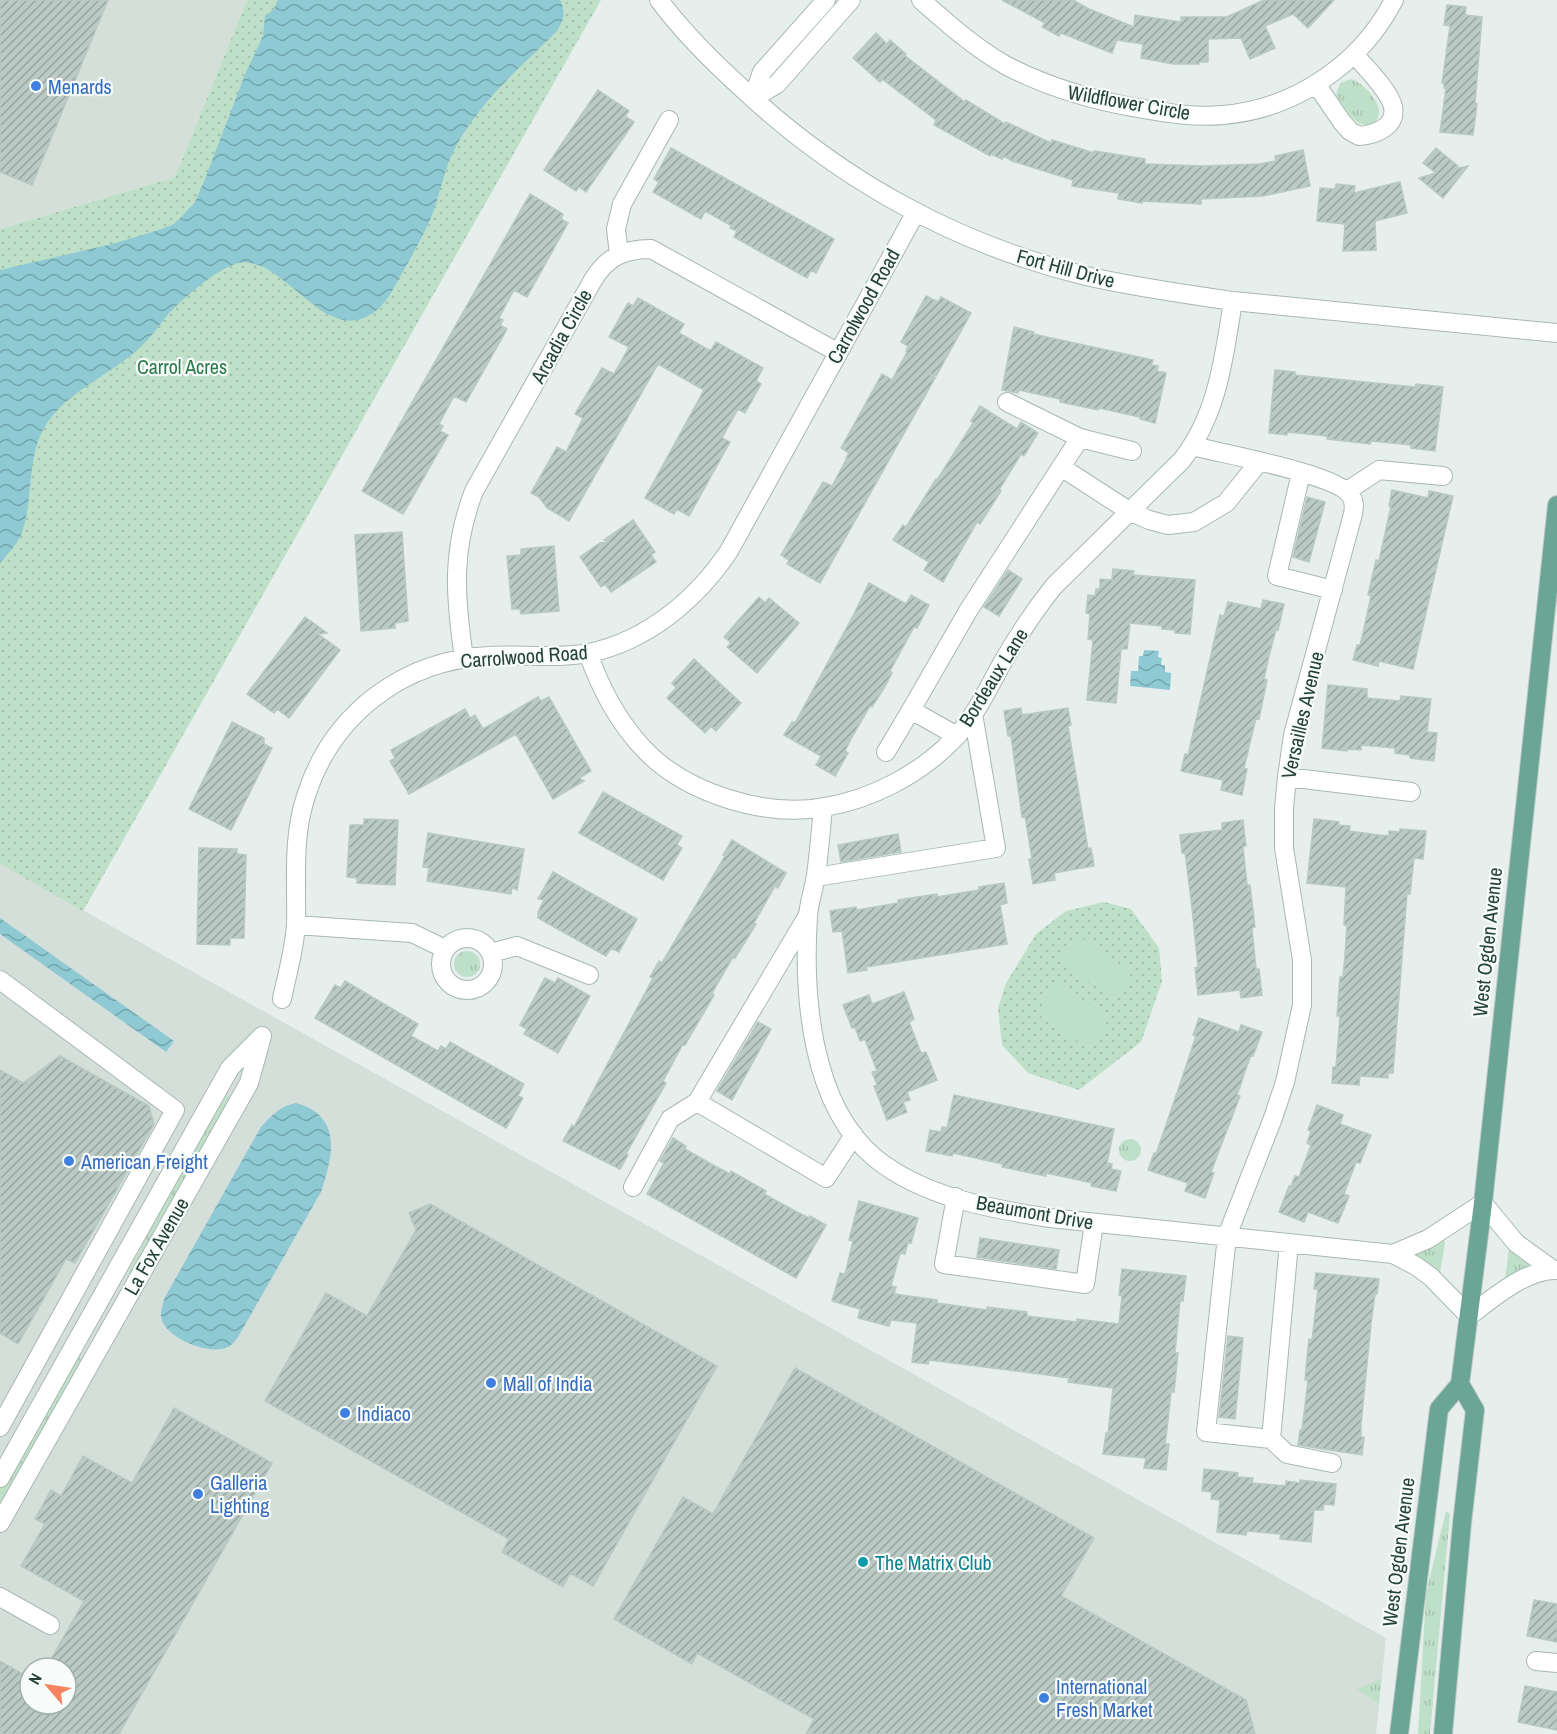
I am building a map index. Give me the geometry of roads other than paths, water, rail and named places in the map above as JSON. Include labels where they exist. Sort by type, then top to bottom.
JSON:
[{"type":"main road","name":"West Ogden Avenue","points":[[1400,1734],[1439,1409],[1460,1384],[1469,1316],[1557,505]]},
{"type":"main road","points":[[1443,1734],[1462,1523],[1476,1410],[1460,1384]]},
{"type":"street","name":"Fort Hill Drive","points":[[659,0],[710,59],[783,126],[830,162],[883,195],[967,237],[1041,264],[1134,286],[1233,301],[1557,333]]},
{"type":"street","points":[[753,99],[762,72],[826,0]]},
{"type":"street","points":[[753,99],[777,84],[851,0]]},
{"type":"street","name":"Wildflower Circle","points":[[921,0],[959,34],[1007,66],[1051,87],[1101,101],[1180,115],[1223,115],[1264,107],[1316,84],[1354,54],[1378,25],[1394,0]]},
{"type":"street","points":[[1316,84],[1350,131],[1359,136],[1380,132],[1392,117],[1393,106],[1354,54]]},
{"type":"street","points":[[669,120],[622,204],[616,229],[619,254],[639,249],[651,249],[837,352]]},
{"type":"street","name":"Carrolwood Road","points":[[282,999],[296,925],[298,825],[306,795],[328,749],[363,706],[382,690],[424,668],[464,658],[588,653],[619,643],[664,619],[691,597],[712,575],[729,551],[916,212]]},
{"type":"street","name":"Arcadia Circle","points":[[464,658],[456,569],[460,534],[467,509],[474,491],[593,280],[601,268],[619,254]]},
{"type":"street","name":"Bordeaux Lane","points":[[588,653],[596,676],[621,721],[643,748],[688,782],[737,802],[787,809],[823,807],[848,802],[877,792],[906,777],[935,757],[957,736],[973,714],[1036,608],[1061,578],[1182,460],[1193,446],[1204,427],[1222,374],[1233,301]]},
{"type":"street","points":[[1007,402],[1080,438],[1132,451]]},
{"type":"street","points":[[886,752],[968,611],[1080,438]]},
{"type":"street","points":[[1193,446],[1301,473],[1334,483],[1347,491],[1378,470],[1443,476]]},
{"type":"street","points":[[1060,467],[1129,511],[1168,525],[1194,522],[1227,503],[1258,462]]},
{"type":"street","points":[[1301,473],[1277,576],[1333,590]]},
{"type":"street","name":"Versailles Avenue","points":[[1271,1439],[1206,1432],[1227,1236],[1276,1109],[1294,1045],[1302,1005],[1302,960],[1284,848],[1284,808],[1293,735],[1353,514],[1352,496],[1347,491]]},
{"type":"street","points":[[911,710],[957,736]]},
{"type":"street","points":[[816,877],[996,848],[973,714]]},
{"type":"street","points":[[1287,777],[1411,792]]},
{"type":"street","name":"Beaumont Drive","points":[[823,807],[816,877],[808,913],[807,973],[812,1022],[819,1064],[835,1105],[854,1135],[875,1157],[900,1174],[923,1185],[1006,1211],[1094,1223],[1393,1254],[1431,1277],[1469,1316]]},
{"type":"street","points":[[633,1187],[670,1119],[697,1102],[808,913]]},
{"type":"street","points":[[296,925],[412,933],[445,949]]},
{"type":"street","points":[[473,938],[487,946],[491,953],[492,971],[482,985],[473,989],[456,988],[443,975],[441,966],[445,949],[457,939],[473,938]]},
{"type":"street","points":[[491,953],[517,946],[589,975]]},
{"type":"street","points":[[0,980],[175,1110],[0,1427]]},
{"type":"street","name":"La Fox Avenue","points":[[0,1478],[230,1068],[262,1036],[249,1083],[0,1523]]},
{"type":"street","points":[[697,1102],[826,1178],[854,1135]]},
{"type":"street","points":[[956,1197],[944,1264],[1085,1284],[1094,1223]]},
{"type":"street","points":[[1482,1203],[1516,1243],[1555,1270]]},
{"type":"street","name":"Beaumont Drive","points":[[1393,1254],[1428,1239],[1482,1203]]},
{"type":"street","points":[[1289,1243],[1271,1439],[1287,1454],[1332,1463]]},
{"type":"street","points":[[1469,1316],[1519,1280],[1555,1270]]},
{"type":"street","points":[[0,1597],[50,1625]]},
{"type":"street","points":[[1536,1661],[1557,1663]]},
{"type":"water","points":[[278,0],[560,0],[563,16],[557,31],[489,99],[466,129],[449,162],[434,210],[423,235],[391,293],[378,309],[359,320],[340,319],[322,311],[271,271],[253,264],[235,264],[209,278],[170,312],[137,350],[71,398],[48,421],[36,447],[23,529],[16,543],[0,563],[0,270],[112,244],[174,224],[195,202],[244,77],[263,36],[265,16],[274,9]]},
{"type":"water","points":[[1144,650],[1159,651],[1158,657],[1162,658],[1161,665],[1165,665],[1165,672],[1171,673],[1170,690],[1130,686],[1131,671],[1138,671],[1139,656],[1143,656]]},
{"type":"water","points":[[0,918],[174,1041],[166,1052],[0,934]]},
{"type":"water","points":[[296,1103],[311,1109],[328,1127],[331,1151],[321,1192],[235,1341],[228,1347],[220,1349],[190,1344],[172,1334],[162,1320],[161,1311],[165,1297],[261,1127],[281,1109]]},
{"type":"place","name":"Menards","points":[[36,86]]},
{"type":"place","name":"American Freight","points":[[69,1161]]},
{"type":"place","name":"Mall of India","points":[[491,1383]]},
{"type":"place","name":"Indiaco","points":[[345,1413]]},
{"type":"place","name":"Galleria Lighting","points":[[198,1494]]},
{"type":"place","name":"The Matrix Club","points":[[863,1562]]},
{"type":"place","name":"International Fresh Market","points":[[1044,1698]]},
{"type":"park label","name":"Carrol Acres","points":[[182,366]]}]
